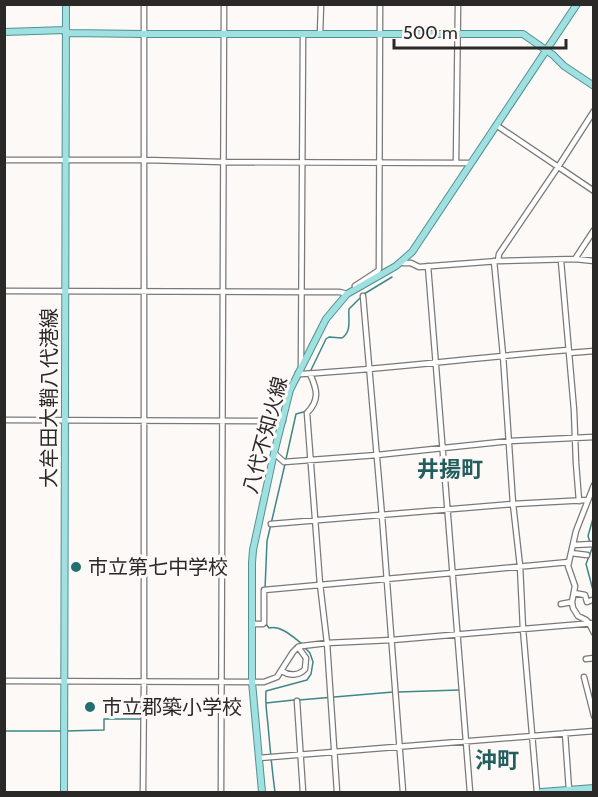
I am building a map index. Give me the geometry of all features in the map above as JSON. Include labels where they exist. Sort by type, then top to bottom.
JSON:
[{"type":"main road","name":"大牟田大鞘八代港線","points":[[64,792],[66,4]]},
{"type":"main road","name":"八代不知火線","points":[[262,792],[252,682],[253,550],[290,390],[326,319],[346,293],[403,261],[416,246],[577,4]]},
{"type":"main road","points":[[4,32],[66,30],[68,33],[144,34],[523,34],[594,86]]},
{"type":"main road","points":[[541,792],[592,791]]},
{"type":"street","points":[[143,792],[144,4]]},
{"type":"street","points":[[220,792],[224,4]]},
{"type":"street","points":[[320,34],[321,4]]},
{"type":"street","points":[[4,291],[346,293],[378,271],[380,4]]},
{"type":"street","points":[[456,163],[458,4]]},
{"type":"street","points":[[303,34],[302,292],[299,370],[301,374],[503,355],[594,351]]},
{"type":"street","points":[[537,792],[496,261],[594,111]]},
{"type":"street","points":[[496,125],[594,191]]},
{"type":"street","points":[[4,159],[470,163]]},
{"type":"street","points":[[575,260],[594,230]]},
{"type":"street","points":[[403,261],[404,263],[411,262],[419,267],[496,261],[594,261]]},
{"type":"street","points":[[561,261],[579,501]]},
{"type":"street","points":[[428,267],[470,792]]},
{"type":"street","points":[[363,296],[404,792]]},
{"type":"street","points":[[310,374],[316,393],[315,403],[308,413],[315,521],[338,792]]},
{"type":"street","points":[[4,420],[283,421]]},
{"type":"street","points":[[274,453],[284,461],[311,460],[510,441],[594,437]]},
{"type":"street","points":[[594,485],[576,531],[569,562],[569,570],[574,582],[573,608],[578,616],[590,623],[594,633]]},
{"type":"street","points":[[271,524],[587,500]]},
{"type":"street","points":[[573,545],[592,544]]},
{"type":"street","points":[[571,553],[587,555]]},
{"type":"street","points":[[252,624],[263,624],[264,622],[264,590],[569,562]]},
{"type":"street","points":[[574,593],[585,594],[587,602],[592,600]]},
{"type":"street","points":[[561,604],[572,602]]},
{"type":"street","points":[[4,681],[269,681],[277,677],[293,652],[300,647],[590,623]]},
{"type":"street","points":[[282,671],[290,675],[297,675],[304,669],[306,658],[300,647]]},
{"type":"street","points":[[585,677],[594,716]]},
{"type":"street","points":[[297,701],[303,792]]},
{"type":"street","points":[[259,758],[594,731]]},
{"type":"street","points":[[565,733],[569,790]]},
{"type":"waterway","points":[[364,294],[392,277]]},
{"type":"waterway","points":[[310,372],[326,339],[329,337],[342,338],[345,335],[348,329],[349,309],[361,297]]},
{"type":"waterway","points":[[286,459],[296,414],[307,411]]},
{"type":"waterway","points":[[265,589],[267,541],[285,464]]},
{"type":"waterway","points":[[590,542],[588,536],[594,515]]},
{"type":"waterway","points":[[593,546],[586,564],[594,594]]},
{"type":"waterway","points":[[266,624],[269,628],[273,627],[286,632],[301,643]]},
{"type":"waterway","points":[[275,792],[266,691],[307,680],[311,674],[313,662],[310,653],[304,647]]},
{"type":"waterway","points":[[398,692],[459,690]]},
{"type":"waterway","points":[[299,700],[393,692]]},
{"type":"waterway","points":[[266,703],[294,700]]},
{"type":"waterway","points":[[65,731],[104,730],[104,719],[141,719]]},
{"type":"waterway","points":[[4,731],[61,731]]},
{"type":"place","name":"市立第七中学校","points":[[76,567]]},
{"type":"place","name":"市立郡築小学校","points":[[90,707]]},
{"type":"district","name":"井揚町","points":[[450,469]]},
{"type":"district","name":"沖町","points":[[497,760]]}]
